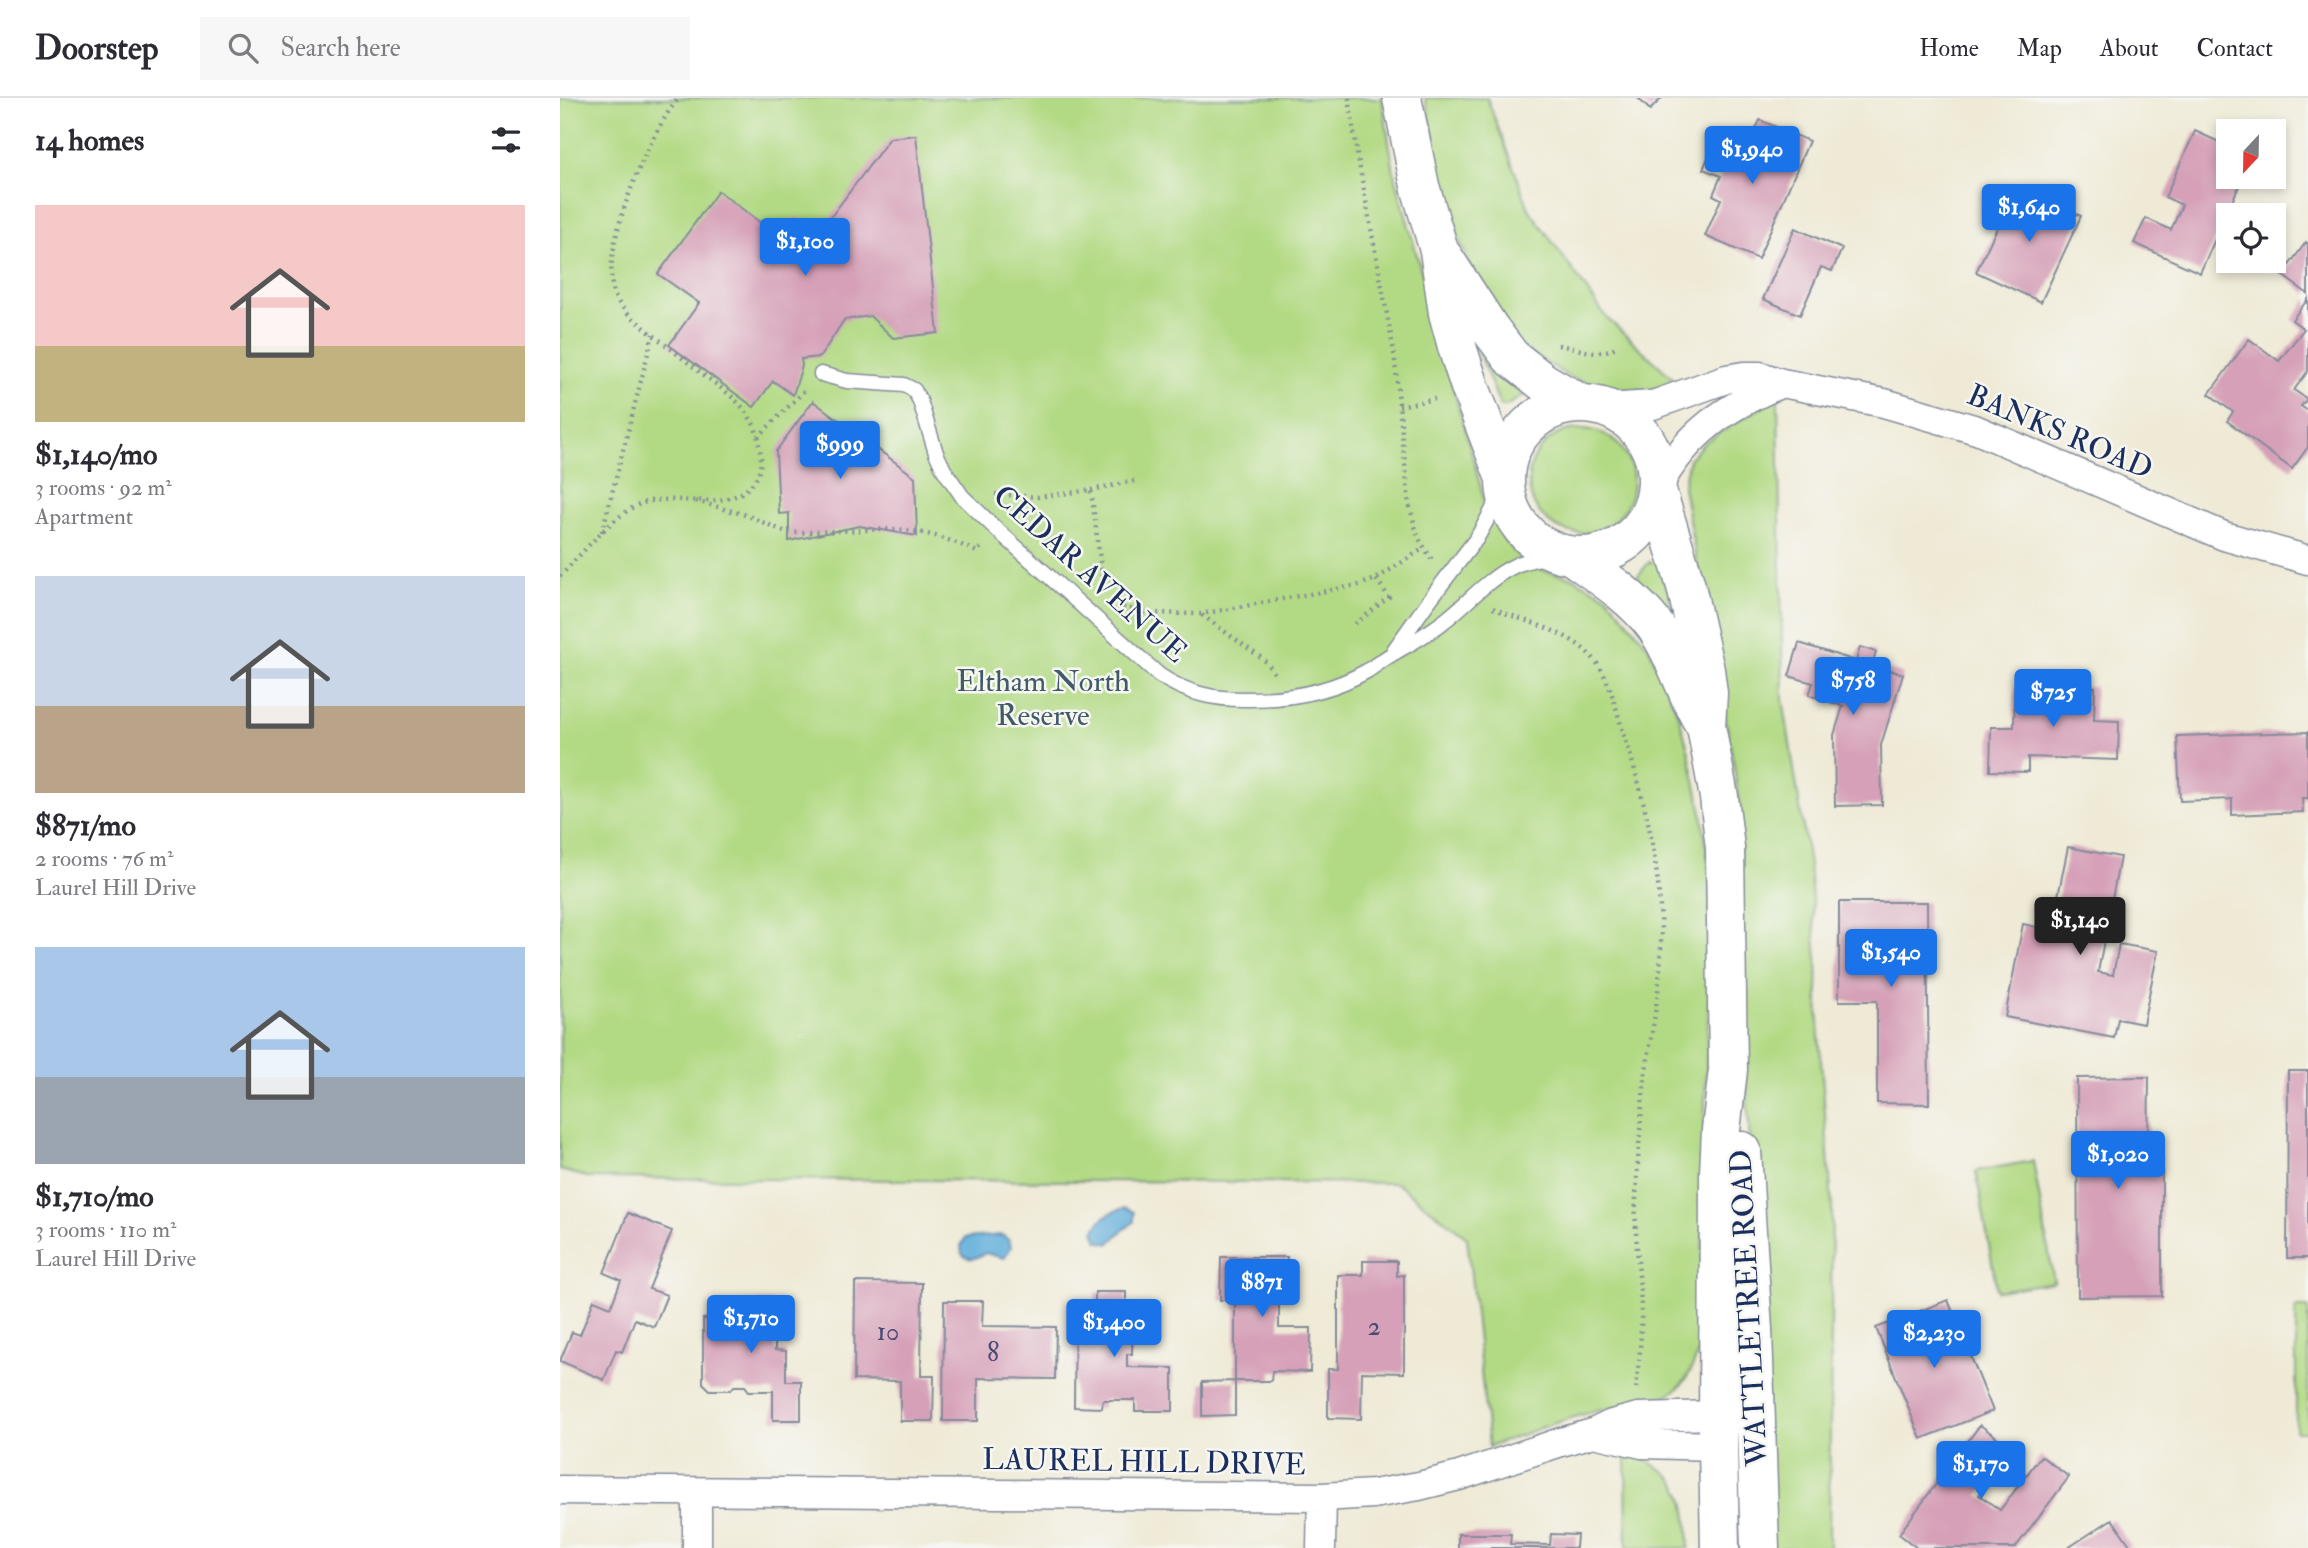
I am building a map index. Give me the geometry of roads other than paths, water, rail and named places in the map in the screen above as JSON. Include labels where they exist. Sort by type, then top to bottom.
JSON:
[{"type":"main road","points":[[1402,98],[1420,186],[1439,250],[1448,313],[1470,387],[1504,481],[1510,509],[1522,529],[1540,545],[1566,555],[1591,556],[1611,551],[1628,541],[1647,519],[1657,489],[1655,461],[1645,438],[1628,419],[1543,382],[1511,357],[1439,250]]},
{"type":"main road","points":[[1504,481],[1509,453],[1520,433],[1537,417],[1558,408],[1593,406]]},
{"type":"main road","name":"WATTLETREE ROAD","points":[[1657,489],[1686,586],[1705,670],[1706,726],[1716,776],[1725,848],[1728,1070],[1719,1173],[1720,1548]]},
{"type":"main road","name":"WATTLETREE ROAD","points":[[1566,555],[1629,598],[1656,628],[1706,726]]},
{"type":"main road","name":"WATTLETREE ROAD","points":[[1728,1070],[1740,1132],[1744,1179],[1757,1430],[1760,1548]]},
{"type":"main road","points":[[1718,1431],[1757,1430]]},
{"type":"street","name":"BANKS ROAD","points":[[1593,406],[1653,405],[1726,379],[1760,376],[1782,383],[1884,403],[1958,423],[2224,536],[2308,560]]},
{"type":"street","points":[[1657,489],[1673,460],[1696,433],[1738,403],[1782,383]]},
{"type":"street","points":[[1593,1433],[1634,1418],[1718,1431]]},
{"type":"street","name":"LAUREL HILL DRIVE","points":[[560,1490],[1322,1497],[1373,1494],[1419,1486],[1593,1433],[1642,1444],[1718,1431]]},
{"type":"street","points":[[697,1492],[697,1548]]},
{"type":"street","points":[[1321,1548],[1322,1497]]},
{"type":"lane","name":"CEDAR AVENUE","points":[[821,374],[847,381],[909,387],[917,394],[940,462],[962,496],[1159,675],[1186,691],[1202,695],[1237,699],[1277,698],[1314,692],[1341,682],[1366,671],[1444,621],[1502,573],[1515,566],[1566,555]]},
{"type":"lane","name":"CEDAR AVENUE","points":[[1391,654],[1477,538],[1504,481]]},
{"type":"water","points":[[1125,1208],[1134,1212],[1134,1222],[1109,1244],[1098,1241],[1094,1232],[1102,1219]]},
{"type":"water","points":[[1002,1235],[1009,1240],[1011,1247],[1004,1258],[985,1253],[971,1259],[962,1254],[961,1246],[965,1238]]},
{"type":"park label","name":"Eltham North Reserve","points":[[1043,698]]}]
